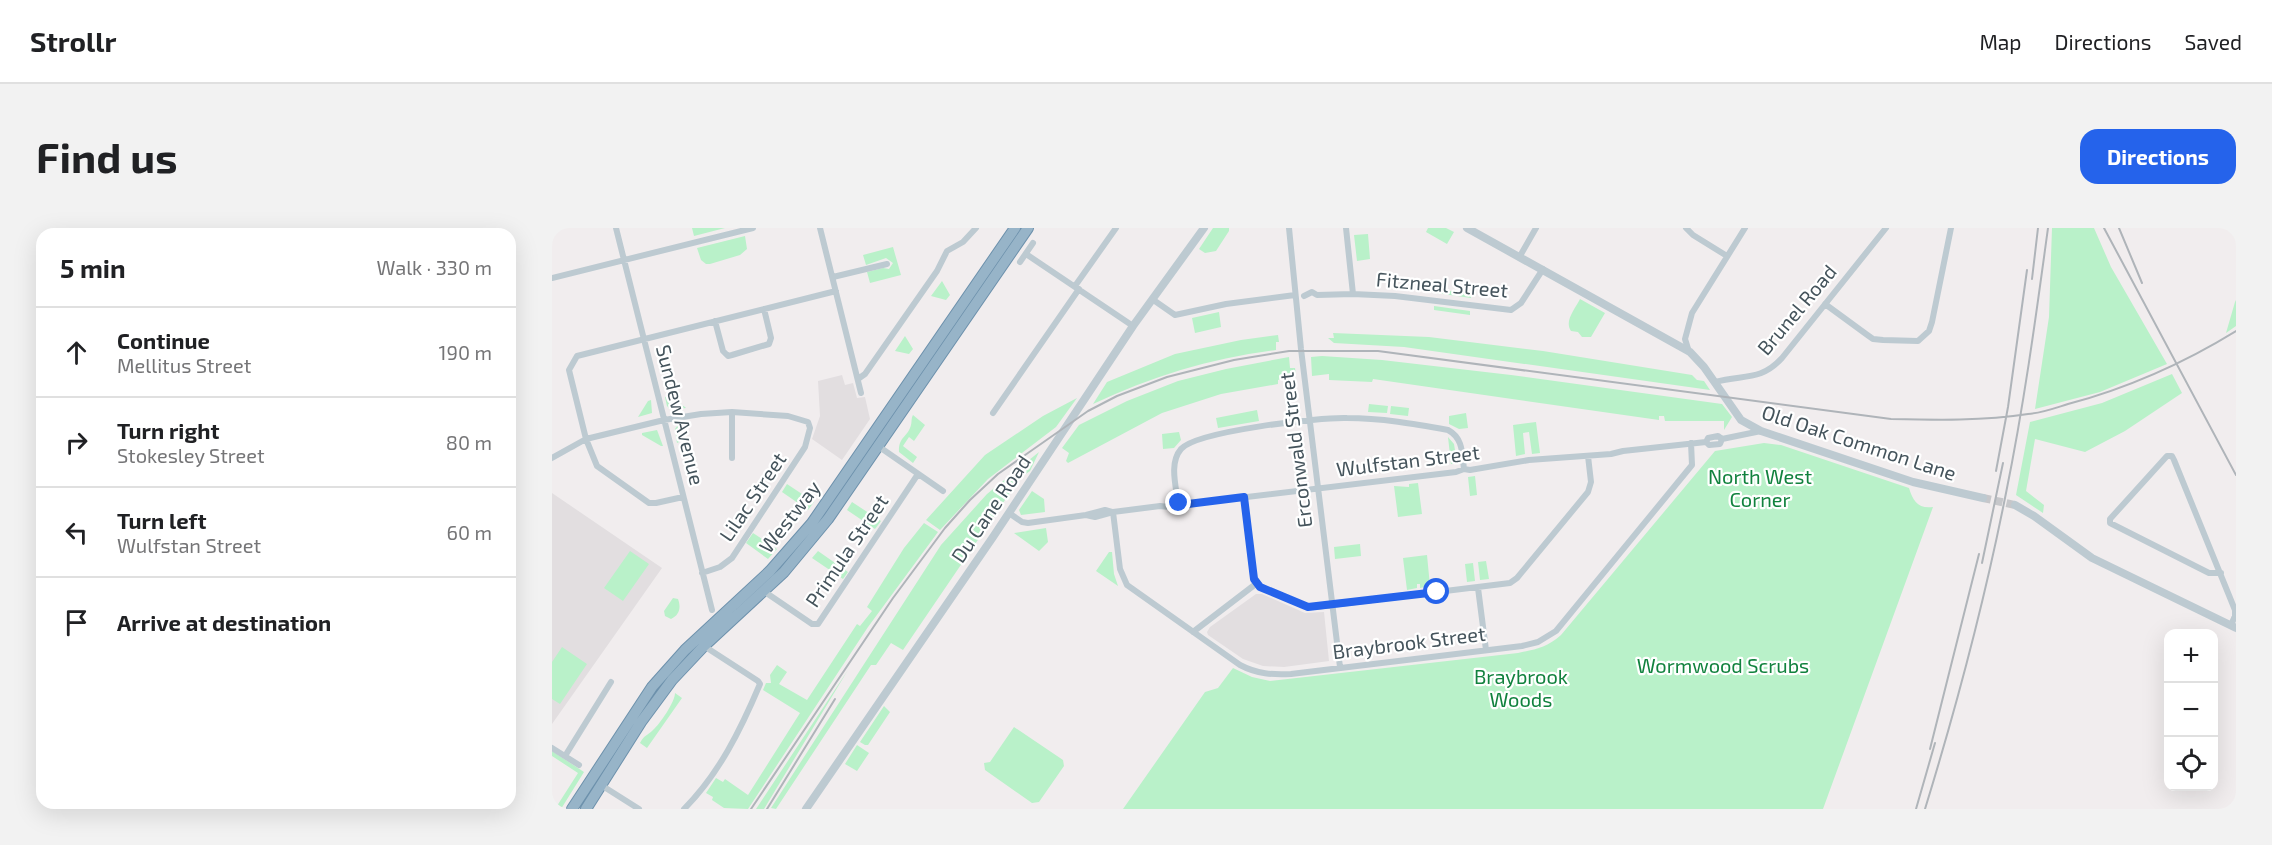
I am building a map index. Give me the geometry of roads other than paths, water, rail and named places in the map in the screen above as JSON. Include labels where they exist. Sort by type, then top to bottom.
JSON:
[{"type":"highway","name":"Westway","points":[[572,809],[652,687],[685,650],[771,571],[812,523],[1015,228]]},
{"type":"highway","name":"Westway","points":[[586,809],[655,702],[672,680],[705,646],[765,592],[803,551],[828,519],[1028,228]]},
{"type":"street","name":"Sundew Avenue","points":[[616,228],[712,610]]},
{"type":"street","points":[[552,278],[753,228]]},
{"type":"street","points":[[820,228],[861,393]]},
{"type":"street","points":[[858,379],[865,374],[937,271],[947,251],[963,242],[976,228]]},
{"type":"street","points":[[993,413],[1116,228]]},
{"type":"street","name":"Du Cane Road","points":[[806,809],[1009,513],[1133,326],[1204,228]]},
{"type":"street","name":"Erconwald Street","points":[[1288,228],[1309,421],[1340,667]]},
{"type":"street","points":[[1346,228],[1353,294]]},
{"type":"street","name":"Old Oak Common Lane","points":[[1467,228],[1690,352],[1715,382],[1741,420],[1761,431],[1913,482],[1983,498]]},
{"type":"street","points":[[1520,256],[1536,228]]},
{"type":"street","points":[[1686,228],[1693,235],[1727,256]]},
{"type":"street","points":[[1690,352],[1685,339],[1692,313],[1745,228]]},
{"type":"street","name":"Brunel Road","points":[[1715,382],[1750,377],[1771,368],[1886,228]]},
{"type":"street","points":[[1825,304],[1873,339],[1918,341],[1929,331],[1932,322],[1951,228]]},
{"type":"street","points":[[1020,262],[1034,243]]},
{"type":"street","points":[[1026,254],[1133,326]]},
{"type":"street","points":[[832,277],[887,264]]},
{"type":"street","name":"Fitzneal Street","points":[[1295,296],[1353,294],[1395,296],[1511,310],[1521,303],[1543,269]]},
{"type":"street","points":[[683,497],[649,503],[600,469],[586,440],[569,370],[578,356],[836,291]]},
{"type":"street","points":[[1152,299],[1175,315],[1226,304],[1295,296]]},
{"type":"street","points":[[715,321],[725,354],[728,356],[767,346],[770,342],[764,309]]},
{"type":"street","points":[[552,458],[586,440],[664,420],[732,412],[732,458]]},
{"type":"street","name":"Lilac Street","points":[[702,573],[720,567],[732,558],[806,447],[810,428],[808,422],[788,416],[732,412]]},
{"type":"street","points":[[1179,503],[1174,466],[1177,454],[1187,444],[1239,430],[1309,421],[1358,418],[1448,430],[1461,443],[1464,468]]},
{"type":"street","name":"Wulfstan Street","points":[[1009,513],[1022,522],[1028,523],[1105,510],[1113,512],[1169,507],[1179,503],[1188,504],[1318,489],[1456,472],[1464,468],[1470,470],[1529,460],[1611,454],[1706,442],[1708,438],[1718,436],[1722,439],[1761,431]]},
{"type":"street","name":"Braybrook Street","points":[[1113,512],[1119,569],[1132,590],[1240,665],[1256,672],[1278,675],[1530,645],[1556,631],[1692,465],[1692,443]]},
{"type":"street","points":[[878,446],[943,491]]},
{"type":"street","points":[[1244,497],[1253,575],[1257,583],[1260,587],[1308,607],[1478,588],[1513,581],[1549,540],[1588,492],[1591,482],[1588,456]]},
{"type":"street","points":[[2015,505],[2092,558],[2234,627],[2236,613],[2220,573],[2174,460],[2170,456],[2167,456],[2110,519],[2110,523],[2209,573],[2220,573]]},
{"type":"street","name":"Primula Street","points":[[765,592],[812,624],[818,624],[918,474]]},
{"type":"street","points":[[1193,632],[1257,583]]},
{"type":"street","points":[[1478,588],[1486,650]]},
{"type":"street","points":[[684,809],[700,793],[729,748],[744,722],[760,684],[705,646]]},
{"type":"street","points":[[565,756],[611,682]]},
{"type":"street","points":[[552,748],[579,765]]},
{"type":"street","points":[[601,785],[639,809]]},
{"type":"tunnel","points":[[1983,498],[2015,505]]},
{"type":"railway","points":[[2032,279],[2038,228]]},
{"type":"railway","points":[[1925,809],[1970,652],[1998,533],[2024,394],[2048,228]]},
{"type":"railway","points":[[2104,228],[2236,475]]},
{"type":"railway","points":[[2119,228],[2142,283]]},
{"type":"railway","points":[[1996,471],[2008,407],[2027,270]]},
{"type":"railway","points":[[751,809],[893,598],[945,528],[970,500],[998,474],[1088,411],[1117,396],[1167,377],[1234,360],[1289,351],[1378,351],[1891,419],[1977,419],[2038,413],[2090,398],[2176,364],[2236,331]]},
{"type":"railway","points":[[1982,563],[2003,463]]},
{"type":"railway","points":[[1930,749],[1979,554]]},
{"type":"railway","points":[[767,809],[835,699]]},
{"type":"railway","points":[[1916,809],[1935,743]]},
{"type":"park label","name":"North West Corner","points":[[1760,488]]},
{"type":"park label","name":"Wormwood Scrubs","points":[[1723,666]]},
{"type":"park label","name":"Braybrook Woods","points":[[1521,688]]}]
